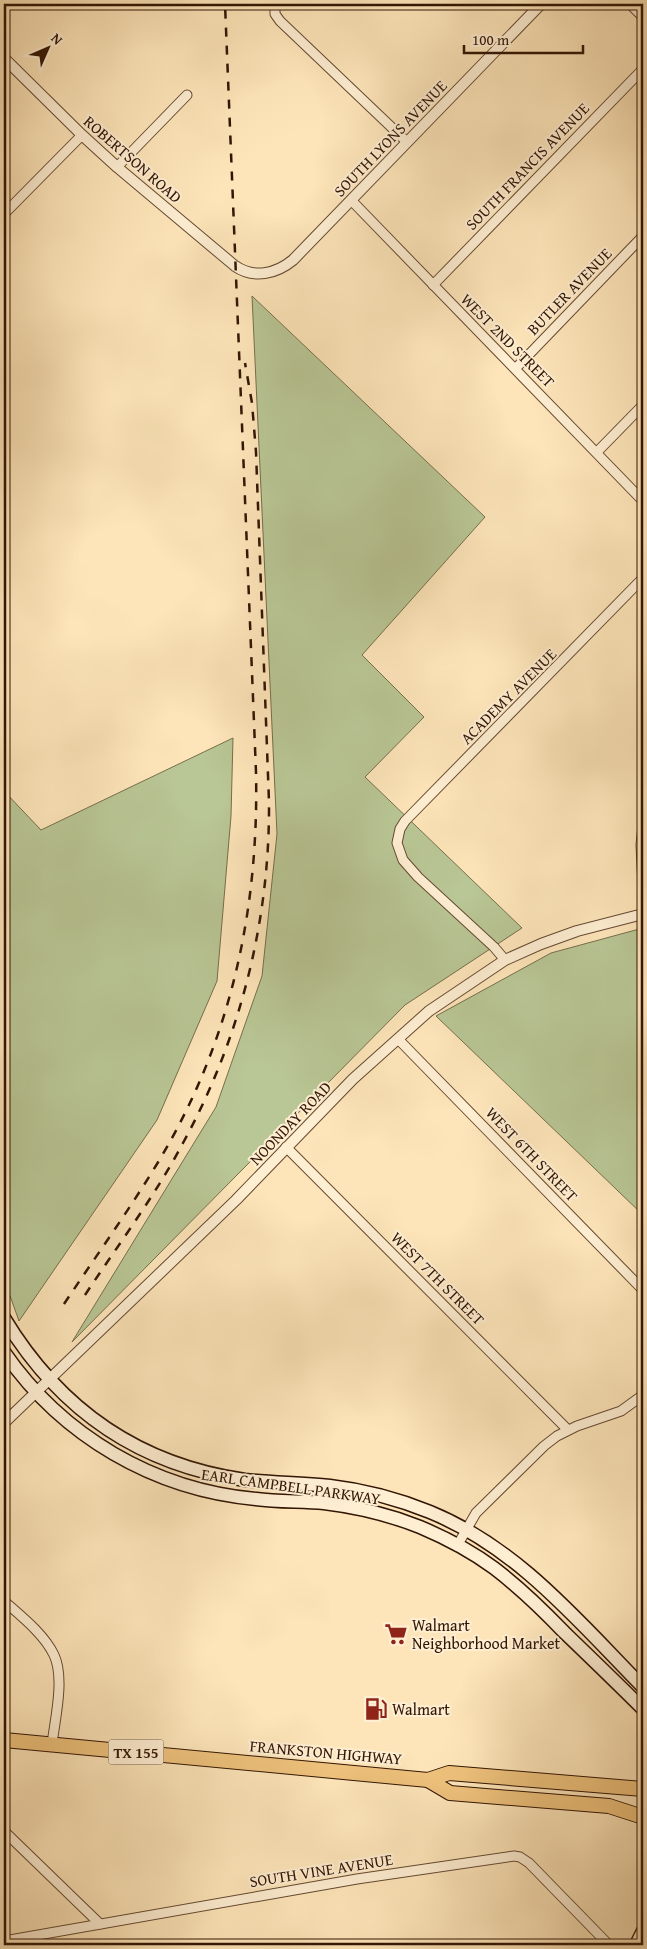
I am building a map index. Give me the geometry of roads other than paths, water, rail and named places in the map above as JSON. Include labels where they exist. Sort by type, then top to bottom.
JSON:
[{"type":"main road","name":"EARL CAMPBELL PARKWAY","points":[[4,1318],[30,1357],[49,1381],[100,1424],[144,1450],[171,1462],[201,1471],[256,1481],[327,1486],[366,1492],[416,1506],[466,1529],[508,1556],[543,1585],[643,1687]]},
{"type":"main road","name":"EARL CAMPBELL PARKWAY","points":[[4,1352],[36,1393],[83,1435],[129,1463],[160,1477],[195,1489],[219,1494],[255,1499],[325,1503],[361,1509],[408,1523],[457,1546],[492,1567],[530,1598],[643,1709]]},
{"type":"main road","points":[[255,1499],[256,1481]]},
{"type":"main road","points":[[530,1598],[543,1585]]},
{"type":"main road","points":[[569,1637],[582,1625]]},
{"type":"main road","points":[[585,1652],[596,1639]]},
{"type":"main road","points":[[609,1675],[621,1664]]},
{"type":"main road","name":"FRANKSTON HIGHWAY","points":[[4,1740],[428,1780],[449,1772],[643,1789]]},
{"type":"main road","name":"TX 155","points":[[428,1780],[450,1793],[643,1809]]},
{"type":"main road","points":[[627,1788],[643,1781]]},
{"type":"main road","points":[[609,1806],[643,1817]]},
{"type":"main road","points":[[636,1945],[643,1931]]},
{"type":"street","points":[[275,4],[276,14],[280,21],[407,142]]},
{"type":"street","name":"SOUTH LYONS AVENUE","points":[[250,273],[269,273],[286,265],[541,4]]},
{"type":"street","points":[[630,4],[643,17]]},
{"type":"street","name":"ROBERTSON ROAD","points":[[4,58],[117,167],[235,266],[250,273]]},
{"type":"street","name":"SOUTH FRANCIS AVENUE","points":[[433,285],[643,69]]},
{"type":"street","points":[[117,167],[187,94]]},
{"type":"street","points":[[4,214],[82,135]]},
{"type":"street","name":"WEST 2ND STREET","points":[[351,200],[643,501]]},
{"type":"street","name":"BUTLER AVENUE","points":[[516,368],[643,236]]},
{"type":"street","points":[[597,452],[643,405]]},
{"type":"street","name":"ACADEMY AVENUE","points":[[506,960],[418,877],[403,860],[397,843],[400,829],[405,821],[643,578]]},
{"type":"street","points":[[643,825],[641,845],[643,886]]},
{"type":"street","name":"NOONDAY ROAD","points":[[4,1423],[223,1213],[353,1080],[429,1011],[506,960],[541,944],[577,931],[643,914]]},
{"type":"street","name":"WEST 6TH STREET","points":[[398,1039],[643,1290]]},
{"type":"street","name":"WEST 7TH STREET","points":[[286,1147],[568,1430]]},
{"type":"street","points":[[457,1546],[480,1508],[539,1450],[568,1430],[621,1411],[643,1395]]},
{"type":"street","points":[[4,1600],[45,1641],[56,1659],[58,1699],[52,1744]]},
{"type":"street","points":[[4,1831],[100,1924]]},
{"type":"street","name":"SOUTH VINE AVENUE","points":[[4,1941],[357,1879],[514,1856],[520,1857],[529,1864],[609,1945]]},
{"type":"railway","points":[[64,1304],[125,1214],[160,1159],[185,1114],[205,1068],[222,1021],[236,973],[246,924],[256,823],[256,772],[225,4]]},
{"type":"railway","points":[[85,1295],[161,1182],[203,1103],[221,1063],[236,1021],[257,935],[268,847],[269,802],[256,452],[252,403],[245,363]]},
{"type":"place","name":"Walmart Neighborhood Market","points":[[396,1634]]},
{"type":"place","name":"Walmart","points":[[376,1709]]}]
